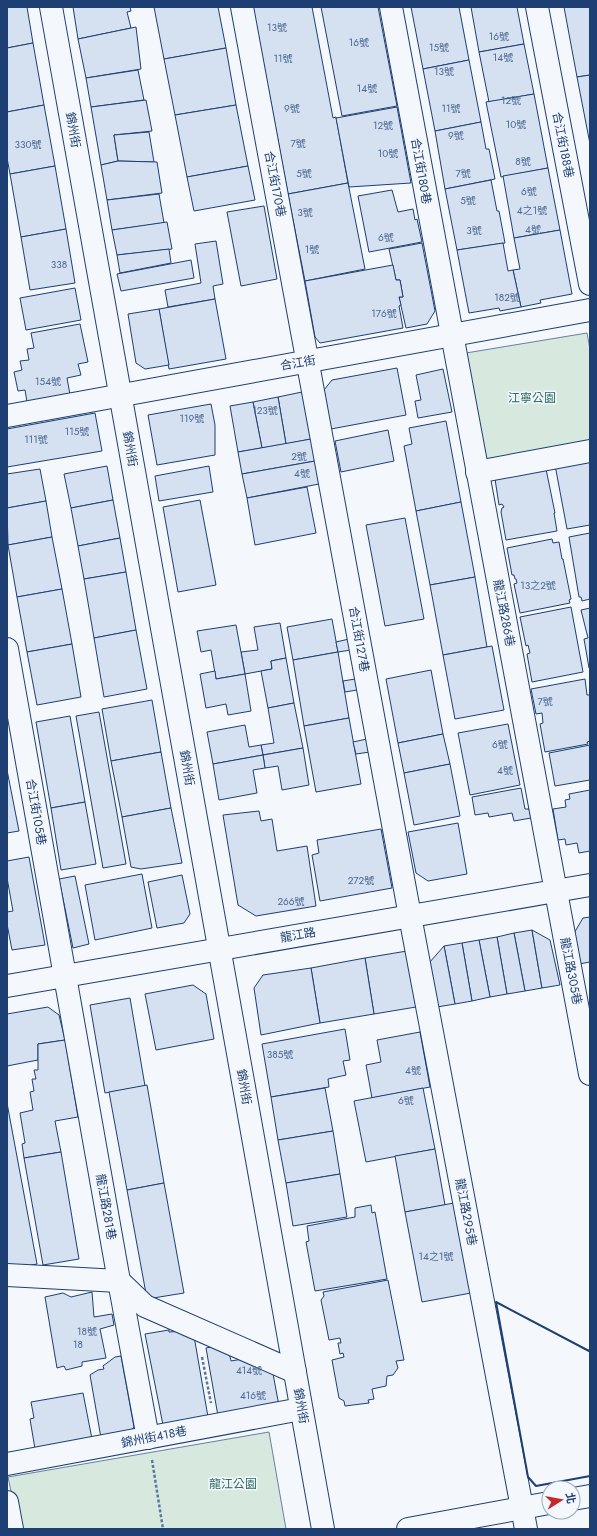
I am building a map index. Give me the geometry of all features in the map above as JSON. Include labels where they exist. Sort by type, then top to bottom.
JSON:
[{"type":"street","name":"錦州街","points":[[51,7],[323,1529]]},
{"type":"street","name":"合江街170巷","points":[[242,7],[308,361]]},
{"type":"street","name":"合江街180巷","points":[[391,7],[452,336]]},
{"type":"street","name":"合江街188巷","points":[[537,7],[590,284]]},
{"type":"street","name":"合江街","points":[[7,416],[590,310]]},
{"type":"street","name":"龍江路286巷","points":[[452,336],[556,891]]},
{"type":"street","name":"合江街127巷","points":[[308,361],[410,916]]},
{"type":"street","points":[[477,472],[590,451]]},
{"type":"street","name":"合江街105巷","points":[[7,649],[66,976]]},
{"type":"street","name":"龍江路","points":[[7,986],[590,885]]},
{"type":"street","name":"龍江路305巷","points":[[556,891],[590,1074]]},
{"type":"street","name":"龍江路295巷","points":[[410,916],[526,1529]]},
{"type":"street","name":"龍江路281巷","points":[[66,976],[148,1438]]},
{"type":"street","points":[[7,1275],[119,1281],[144,1306],[295,1372]]},
{"type":"street","name":"錦州街418巷","points":[[7,1464],[301,1409]]},
{"type":"street","points":[[7,1502],[12,1529]]},
{"type":"street","points":[[408,1529],[541,1504]]},
{"type":"path","points":[[197,1329],[216,1425]]},
{"type":"path","points":[[148,1438],[163,1529]]},
{"type":"green space","name":"江寧公園","points":[[587,333],[590,349],[590,443],[485,463],[466,353]]},
{"type":"green space","name":"龍江公園","points":[[269,1432],[286,1529],[19,1529],[8,1477]]},
{"type":"building","points":[[7,7],[27,7],[33,43],[7,48]]},
{"type":"building","points":[[73,7],[130,7],[131,11],[127,12],[131,28],[78,39]]},
{"type":"building","points":[[154,7],[218,7],[226,48],[164,59]]},
{"type":"building","points":[[253,7],[312,7],[333,118],[336,117],[348,183],[288,194]]},
{"type":"building","points":[[321,7],[378,7],[397,106],[342,116]]},
{"type":"building","points":[[411,7],[459,7],[469,60],[423,69]]},
{"type":"building","points":[[471,7],[517,7],[524,44],[479,52]]},
{"type":"building","points":[[564,7],[590,7],[590,75],[577,77]]},
{"type":"building","points":[[136,27],[141,69],[86,78],[78,39]]},
{"type":"building","points":[[33,43],[44,105],[7,112],[7,48]]},
{"type":"building","points":[[524,44],[534,94],[489,102],[479,52]]},
{"type":"building","points":[[226,48],[236,105],[175,115],[164,59]]},
{"type":"building","points":[[469,60],[481,122],[435,131],[423,69]]},
{"type":"building","points":[[138,70],[144,100],[91,107],[86,78]]},
{"type":"building","points":[[590,75],[590,144],[577,77]]},
{"type":"building","points":[[534,94],[548,168],[501,177],[486,102]]},
{"type":"building","points":[[146,100],[152,131],[114,135],[118,161],[101,165],[91,107]]},
{"type":"building","points":[[44,105],[55,166],[10,174],[7,158],[7,112]]},
{"type":"building","points":[[236,105],[248,166],[187,177],[175,115]]},
{"type":"building","points":[[397,107],[411,183],[349,187],[336,118]]},
{"type":"building","points":[[481,122],[486,149],[489,149],[495,179],[445,189],[435,131]]},
{"type":"building","points":[[149,132],[154,162],[118,161],[114,135]]},
{"type":"building","points":[[118,161],[157,162],[162,193],[107,200],[101,165]]},
{"type":"building","points":[[55,166],[66,229],[21,237],[10,174]]},
{"type":"building","points":[[248,166],[255,200],[194,211],[187,177]]},
{"type":"building","points":[[548,168],[560,230],[514,238],[503,176]]},
{"type":"building","points":[[491,180],[505,243],[457,250],[445,189]]},
{"type":"building","points":[[348,183],[365,269],[305,281],[288,194]]},
{"type":"building","points":[[392,190],[398,212],[413,209],[415,220],[417,219],[422,242],[369,252],[358,196]]},
{"type":"building","points":[[159,194],[164,223],[112,230],[107,200]]},
{"type":"building","points":[[264,206],[277,279],[241,286],[227,212]]},
{"type":"building","points":[[167,222],[172,249],[117,255],[112,230]]},
{"type":"building","points":[[66,229],[75,283],[30,290],[21,237]]},
{"type":"building","points":[[560,230],[572,294],[540,300],[541,303],[521,307],[513,270],[520,269],[514,238]]},
{"type":"building","points":[[216,241],[223,284],[213,286],[215,299],[168,307],[165,290],[201,283],[195,244]]},
{"type":"building","points":[[422,243],[435,311],[427,324],[406,328],[399,297],[403,297],[400,280],[396,280],[389,249]]},
{"type":"building","points":[[503,243],[508,271],[513,270],[521,307],[500,311],[499,308],[469,313],[457,250]]},
{"type":"building","points":[[169,249],[171,263],[120,273],[117,255]]},
{"type":"building","points":[[191,260],[194,278],[121,291],[117,274]]},
{"type":"building","points":[[393,265],[396,280],[400,280],[403,297],[399,297],[401,305],[399,306],[403,328],[320,343],[315,337],[305,281]]},
{"type":"building","points":[[75,288],[81,320],[26,330],[20,298]]},
{"type":"building","points":[[215,299],[226,359],[169,369],[159,309]]},
{"type":"building","points":[[159,309],[169,365],[145,369],[136,363],[128,314]]},
{"type":"building","points":[[80,324],[88,362],[78,364],[81,375],[67,378],[71,400],[28,408],[25,390],[18,391],[14,372],[22,370],[20,361],[29,360],[27,349],[34,348],[31,333]]},
{"type":"building","points":[[397,368],[406,415],[331,429],[324,390],[332,380]]},
{"type":"building","points":[[443,369],[452,412],[418,418],[415,401],[421,400],[416,375]]},
{"type":"building","points":[[302,392],[311,439],[286,444],[278,397]]},
{"type":"building","points":[[278,397],[286,444],[262,448],[253,402]]},
{"type":"building","points":[[253,402],[262,448],[238,452],[230,406]]},
{"type":"building","points":[[211,404],[215,425],[215,455],[157,465],[148,415]]},
{"type":"building","points":[[95,413],[102,451],[7,467],[7,429]]},
{"type":"building","points":[[446,421],[461,502],[416,511],[404,446],[412,444],[409,428]]},
{"type":"building","points":[[388,430],[394,461],[341,472],[335,441]]},
{"type":"building","points":[[311,439],[315,461],[242,474],[238,452]]},
{"type":"building","points":[[590,459],[590,525],[567,529],[555,465]]},
{"type":"building","points":[[315,461],[319,484],[247,498],[242,474]]},
{"type":"building","points":[[107,466],[113,500],[71,508],[64,474]]},
{"type":"building","points":[[209,466],[213,492],[159,501],[155,476]]},
{"type":"building","points":[[40,469],[46,501],[7,508],[7,474]]},
{"type":"building","points":[[546,469],[557,531],[506,540],[501,512],[502,508],[504,507],[502,504],[499,505],[495,479]]},
{"type":"building","points":[[307,487],[316,533],[255,545],[247,498]]},
{"type":"building","points":[[113,500],[120,538],[78,546],[71,508]]},
{"type":"building","points":[[200,500],[216,585],[178,592],[163,507]]},
{"type":"building","points":[[46,501],[52,537],[8,545],[7,508]]},
{"type":"building","points":[[461,502],[475,577],[430,585],[416,511]]},
{"type":"building","points":[[405,518],[424,619],[385,626],[366,525]]},
{"type":"building","points":[[590,533],[590,599],[582,601],[581,597],[579,597],[569,537]]},
{"type":"building","points":[[52,537],[62,589],[17,597],[8,545]]},
{"type":"building","points":[[120,538],[126,572],[84,579],[78,546]]},
{"type":"building","points":[[552,539],[553,543],[559,542],[571,599],[569,600],[570,603],[520,613],[514,584],[517,583],[514,575],[512,575],[507,548]]},
{"type":"building","points":[[126,572],[136,630],[94,638],[84,579]]},
{"type":"building","points":[[475,577],[487,647],[443,655],[430,585]]},
{"type":"building","points":[[62,589],[72,644],[27,652],[17,597]]},
{"type":"building","points":[[571,607],[583,672],[532,682],[527,654],[530,653],[528,645],[526,646],[520,617]]},
{"type":"building","points":[[590,608],[589,668],[584,639],[588,638],[581,610]]},
{"type":"building","points":[[332,619],[338,652],[293,660],[287,627]]},
{"type":"building","points":[[280,623],[286,658],[271,661],[272,669],[245,674],[241,652],[258,650],[254,627]]},
{"type":"building","points":[[236,625],[245,674],[216,679],[211,650],[201,652],[197,631]]},
{"type":"building","points":[[136,630],[147,689],[104,697],[94,638]]},
{"type":"building","points":[[349,639],[351,650],[338,652],[336,642]]},
{"type":"building","points":[[72,644],[81,697],[37,705],[27,652]]},
{"type":"building","points":[[492,646],[504,710],[455,719],[443,655]]},
{"type":"building","points":[[338,652],[349,718],[304,726],[293,660]]},
{"type":"building","points":[[286,658],[294,703],[268,708],[261,671],[272,669],[271,661]]},
{"type":"building","points":[[431,670],[443,734],[398,743],[386,679]]},
{"type":"building","points":[[215,671],[216,679],[245,674],[251,711],[228,715],[226,704],[206,708],[200,674]]},
{"type":"building","points":[[355,679],[357,690],[345,692],[343,681]]},
{"type":"building","points":[[585,679],[587,695],[590,695],[590,741],[587,742],[588,744],[545,752],[540,724],[543,723],[542,713],[536,714],[531,689]]},
{"type":"building","points":[[152,700],[161,752],[111,761],[102,709]]},
{"type":"building","points":[[294,703],[303,748],[263,755],[261,745],[274,743],[268,708]]},
{"type":"building","points":[[99,712],[126,864],[103,868],[76,716]]},
{"type":"building","points":[[70,716],[85,802],[51,808],[36,722]]},
{"type":"building","points":[[349,718],[361,784],[316,792],[304,726]]},
{"type":"building","points":[[508,724],[520,785],[470,795],[458,733]]},
{"type":"building","points":[[245,725],[249,747],[261,745],[263,755],[213,764],[207,732]]},
{"type":"building","points":[[443,734],[450,764],[404,773],[398,743]]},
{"type":"building","points":[[367,739],[370,752],[356,754],[353,742]]},
{"type":"building","points":[[590,745],[590,780],[555,786],[549,753]]},
{"type":"building","points":[[303,748],[309,785],[282,790],[278,766],[265,768],[263,755]]},
{"type":"building","points":[[161,752],[171,808],[122,817],[111,761]]},
{"type":"building","points":[[263,755],[265,768],[253,770],[257,793],[219,800],[213,764]]},
{"type":"building","points":[[450,764],[460,816],[414,825],[404,773]]},
{"type":"building","points":[[7,770],[19,831],[7,833]]},
{"type":"building","points":[[521,788],[525,809],[529,809],[531,818],[514,821],[512,813],[489,817],[488,813],[475,815],[472,797]]},
{"type":"building","points":[[590,790],[590,851],[579,853],[577,843],[566,845],[565,839],[558,840],[553,809],[566,807],[565,800],[570,799],[569,794]]},
{"type":"building","points":[[85,802],[96,864],[61,870],[51,808]]},
{"type":"building","points":[[171,808],[182,863],[141,869],[131,867],[122,817]]},
{"type":"building","points":[[259,811],[261,821],[272,819],[277,851],[307,846],[316,906],[256,916],[238,905],[223,815]]},
{"type":"building","points":[[458,823],[467,874],[428,881],[416,873],[408,832]]},
{"type":"building","points":[[381,829],[392,888],[320,901],[312,855],[319,853],[317,840]]},
{"type":"building","points":[[29,857],[45,945],[12,950],[7,924],[7,912],[13,911],[7,878],[7,861]]},
{"type":"building","points":[[142,874],[152,928],[95,940],[85,885]]},
{"type":"building","points":[[182,875],[190,914],[184,923],[157,928],[148,882]]},
{"type":"building","points":[[75,876],[89,944],[73,948],[59,879]]},
{"type":"building","points":[[590,917],[590,962],[579,964],[573,935],[583,918]]},
{"type":"building","points":[[532,930],[542,988],[525,991],[514,933]]},
{"type":"building","points":[[532,930],[550,940],[560,985],[542,988]]},
{"type":"building","points":[[514,933],[525,991],[507,994],[497,937]]},
{"type":"building","points":[[497,937],[507,994],[490,997],[479,940]]},
{"type":"building","points":[[479,940],[490,997],[472,1001],[462,943]]},
{"type":"building","points":[[462,943],[472,1001],[455,1004],[444,946]]},
{"type":"building","points":[[444,946],[455,1004],[437,1007],[429,963]]},
{"type":"building","points":[[407,951],[416,1007],[374,1014],[365,958]]},
{"type":"building","points":[[365,958],[374,1014],[320,1023],[311,968]]},
{"type":"building","points":[[311,968],[320,1023],[261,1035],[254,988],[263,975]]},
{"type":"building","points":[[193,985],[206,994],[214,1039],[156,1050],[145,994]]},
{"type":"building","points":[[130,998],[145,1086],[105,1093],[90,1005]]},
{"type":"building","points":[[48,1007],[59,1015],[65,1040],[38,1044],[38,1060],[7,1066],[7,1014]]},
{"type":"building","points":[[345,1029],[350,1060],[343,1061],[346,1075],[328,1079],[329,1087],[271,1097],[262,1044]]},
{"type":"building","points":[[420,1032],[430,1087],[372,1098],[366,1065],[381,1062],[377,1040]]},
{"type":"building","points":[[65,1040],[78,1117],[55,1121],[61,1152],[24,1158],[22,1144],[25,1143],[20,1113],[33,1110],[30,1092],[34,1091],[32,1079],[36,1079],[34,1070],[38,1070],[38,1044]]},
{"type":"building","points":[[147,1085],[164,1183],[127,1190],[109,1092]]},
{"type":"building","points":[[325,1088],[333,1131],[278,1140],[271,1097]]},
{"type":"building","points":[[423,1088],[435,1149],[366,1162],[354,1101]]},
{"type":"building","points":[[7,1103],[37,1264],[7,1270]]},
{"type":"building","points":[[333,1131],[340,1174],[286,1183],[278,1140]]},
{"type":"building","points":[[435,1149],[445,1205],[405,1212],[395,1156]]},
{"type":"building","points":[[61,1152],[79,1259],[43,1265],[24,1158]]},
{"type":"building","points":[[340,1174],[347,1217],[293,1226],[286,1183]]},
{"type":"building","points":[[164,1183],[184,1293],[147,1299],[127,1190]]},
{"type":"building","points":[[454,1203],[471,1293],[422,1302],[405,1212]]},
{"type":"building","points":[[371,1205],[372,1213],[375,1212],[387,1279],[315,1291],[306,1242],[309,1241],[307,1226],[355,1217],[355,1208]]},
{"type":"building","points":[[388,1280],[404,1360],[396,1361],[398,1368],[393,1375],[387,1376],[386,1386],[372,1389],[374,1399],[368,1400],[369,1403],[345,1406],[344,1401],[339,1398],[332,1360],[344,1357],[343,1353],[340,1354],[338,1343],[341,1343],[340,1338],[329,1340],[321,1300],[324,1296],[323,1292]]},
{"type":"building","points":[[92,1292],[94,1317],[112,1314],[114,1325],[100,1329],[106,1358],[82,1362],[82,1366],[66,1370],[64,1366],[57,1368],[45,1297],[63,1293],[71,1297]]},
{"type":"building","points":[[169,1330],[169,1332],[184,1331],[185,1336],[194,1336],[208,1417],[163,1425],[145,1334]]},
{"type":"building","points":[[227,1344],[231,1361],[254,1357],[271,1363],[279,1406],[218,1416],[206,1348]]},
{"type":"building","points":[[121,1356],[134,1427],[129,1433],[101,1438],[90,1375],[98,1370],[104,1369],[103,1366],[115,1357]]},
{"type":"building","points":[[83,1393],[92,1439],[35,1449],[30,1419],[34,1418],[31,1402]]},
{"type":"wall","points":[[590,1349],[589,1351],[496,1302],[528,1477],[536,1486],[590,1476]]}]
